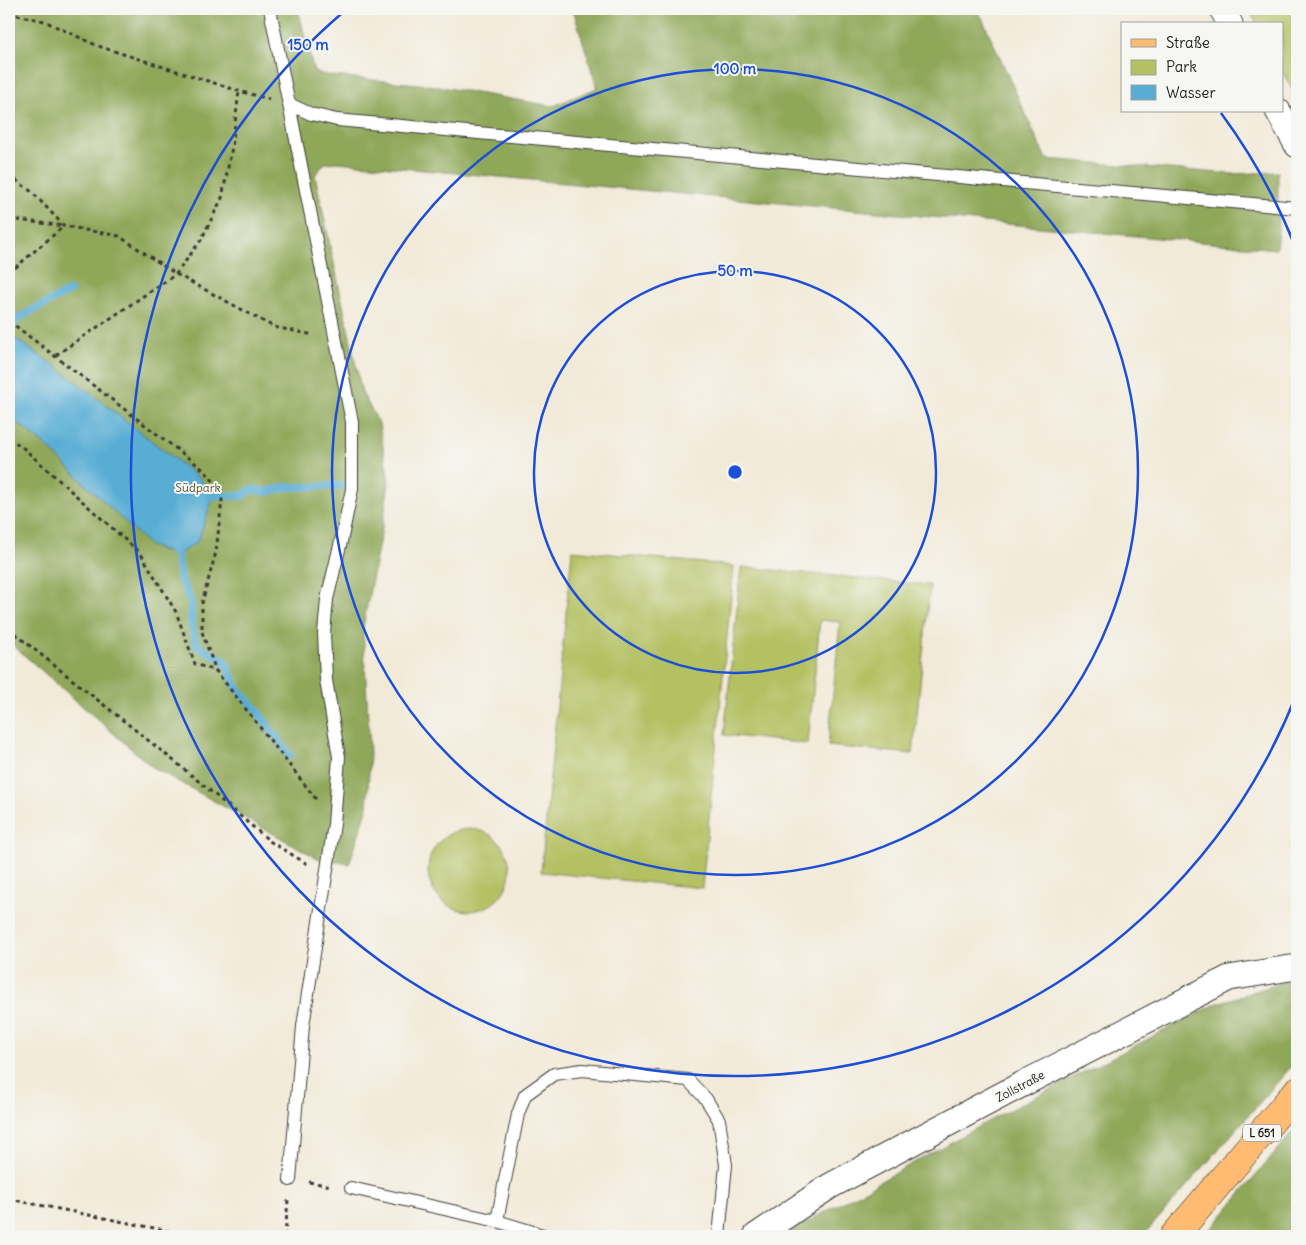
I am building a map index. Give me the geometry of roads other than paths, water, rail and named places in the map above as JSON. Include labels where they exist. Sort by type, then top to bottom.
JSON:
[{"type":"main road","name":"L 651","points":[[1174,1236],[1297,1091]]},
{"type":"street","points":[[1222,9],[1229,22]]},
{"type":"street","points":[[1279,112],[1297,146]]},
{"type":"street","name":"Zollstraße","points":[[756,1236],[830,1186],[1229,978],[1297,968]]},
{"type":"lane","points":[[270,9],[352,422],[352,488],[327,599],[324,633],[326,680],[339,757],[334,824],[303,1026],[290,1180]]},
{"type":"lane","points":[[289,104],[311,114],[337,120],[1297,208]]},
{"type":"lane","points":[[496,1220],[518,1114],[524,1095],[554,1074],[582,1070],[688,1080],[706,1098],[719,1120],[726,1165],[719,1236]]},
{"type":"lane","points":[[351,1188],[496,1220],[546,1236]]},
{"type":"water","points":[[9,334],[66,374],[199,478],[214,495],[198,541],[177,556],[150,546],[44,444],[9,416]]},
{"type":"waterway","points":[[9,327],[22,316],[70,291]]},
{"type":"waterway","points":[[206,495],[242,496],[252,489],[265,492],[287,487],[340,486]]},
{"type":"waterway","points":[[171,550],[177,556],[180,578],[191,602],[191,624],[197,646],[224,660],[237,688],[255,708],[290,756]]},
{"type":"park label","name":"Südpark","points":[[198,487]]}]
